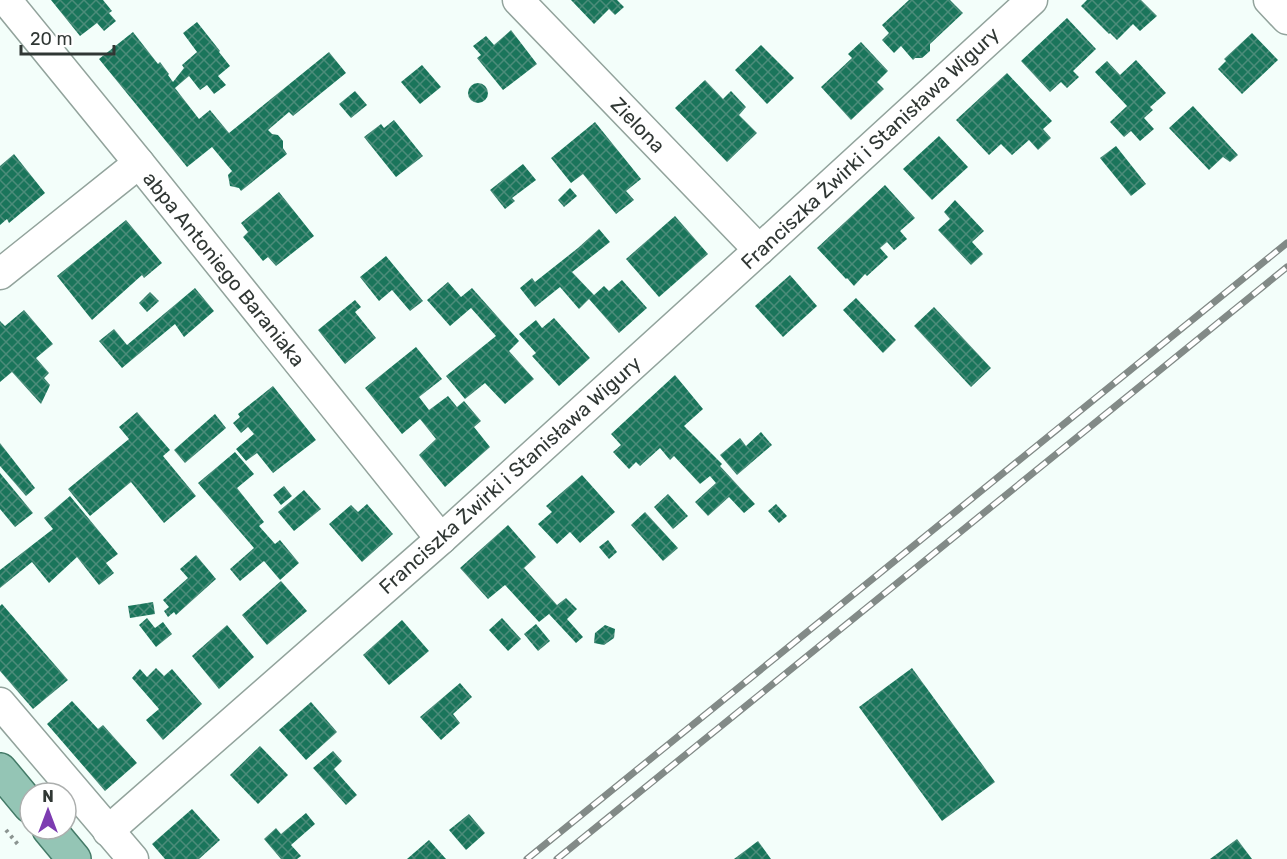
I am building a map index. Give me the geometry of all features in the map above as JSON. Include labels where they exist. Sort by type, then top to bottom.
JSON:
[{"type":"main road","points":[[0,770],[18,792]]},
{"type":"main road","points":[[59,841],[74,859]]},
{"type":"street","name":"abpa Antoniego Baraniaka","points":[[6,0],[441,539]]},
{"type":"street","name":"Zielona","points":[[518,0],[759,250]]},
{"type":"street","name":"Franciszka Żwirki i Stanisława Wigury","points":[[108,831],[441,539],[1032,0]]},
{"type":"street","points":[[1269,0],[1287,19]]},
{"type":"street","points":[[0,274],[139,163]]},
{"type":"street","points":[[0,703],[133,859]]},
{"type":"path","points":[[0,823],[23,850]]},
{"type":"building","points":[[51,0],[103,0],[112,11],[109,13],[116,21],[104,31],[97,23],[80,36]]},
{"type":"building","points":[[571,0],[617,0],[624,7],[615,15],[609,9],[594,24]]},
{"type":"building","points":[[909,0],[950,0],[963,13],[930,44],[930,51],[922,58],[913,60],[901,46],[894,53],[882,40],[889,33],[882,25]]},
{"type":"building","points":[[1087,0],[1141,0],[1157,16],[1140,31],[1133,24],[1117,40],[1081,6]]},
{"type":"building","points":[[1067,18],[1096,49],[1073,71],[1079,77],[1067,88],[1061,82],[1050,92],[1021,61]]},
{"type":"building","points":[[197,22],[230,66],[218,76],[226,85],[214,94],[207,85],[200,90],[189,76],[175,88],[199,119],[210,110],[229,133],[329,52],[346,73],[293,116],[289,112],[268,130],[278,135],[283,141],[283,148],[287,154],[241,191],[239,188],[230,186],[228,175],[232,171],[212,147],[187,167],[99,59],[133,32],[158,64],[160,62],[173,82],[184,68],[182,65],[197,52],[183,33]]},
{"type":"building","points":[[511,30],[537,64],[503,90],[477,58],[481,55],[473,46],[486,36],[494,45]]},
{"type":"building","points":[[1252,33],[1278,60],[1242,94],[1218,69],[1226,61],[1224,59]]},
{"type":"building","points":[[861,42],[888,71],[877,82],[884,89],[851,120],[821,87],[852,58],[848,54]]},
{"type":"building","points":[[761,45],[794,78],[767,104],[735,70]]},
{"type":"building","points":[[1136,60],[1166,93],[1150,107],[1153,110],[1144,118],[1154,129],[1140,141],[1131,131],[1124,137],[1110,122],[1127,106],[1095,72],[1107,61],[1120,75]]},
{"type":"building","points":[[422,65],[441,87],[420,104],[401,82]]},
{"type":"building","points":[[1007,73],[1052,121],[1043,129],[1051,138],[1038,150],[1029,140],[1012,155],[1001,144],[989,155],[956,120]]},
{"type":"building","points":[[705,80],[723,99],[731,91],[746,107],[739,115],[757,133],[727,162],[675,108]]},
{"type":"building","points":[[478,83],[485,86],[488,93],[485,100],[478,103],[471,100],[468,93],[471,86]]},
{"type":"building","points":[[355,91],[367,105],[351,118],[339,104]]},
{"type":"building","points":[[1193,106],[1238,155],[1230,162],[1223,157],[1209,170],[1169,128]]},
{"type":"building","points":[[394,120],[423,156],[396,177],[364,137],[381,124],[384,128]]},
{"type":"building","points":[[595,122],[641,179],[626,191],[634,200],[616,214],[583,174],[571,183],[551,158]]},
{"type":"building","points":[[939,136],[968,167],[932,200],[903,169]]},
{"type":"building","points":[[1116,146],[1146,184],[1131,196],[1100,158]]},
{"type":"building","points":[[14,154],[45,193],[9,223],[7,219],[0,225],[0,166]]},
{"type":"building","points":[[523,164],[536,180],[512,198],[515,201],[505,209],[490,190]]},
{"type":"building","points":[[885,185],[915,218],[900,231],[907,239],[894,250],[887,242],[880,248],[888,257],[867,276],[865,274],[854,286],[817,248]]},
{"type":"building","points":[[570,188],[577,196],[564,207],[558,200]]},
{"type":"building","points":[[279,192],[314,236],[276,266],[268,257],[263,261],[243,237],[248,232],[241,223]]},
{"type":"building","points":[[955,200],[984,231],[972,242],[983,254],[971,265],[938,230],[950,219],[944,212]]},
{"type":"building","points":[[675,216],[708,254],[659,297],[626,259]]},
{"type":"building","points":[[126,220],[162,263],[144,278],[142,275],[92,320],[57,276]]},
{"type":"building","points":[[599,229],[610,242],[572,272],[594,295],[604,286],[609,291],[622,280],[647,308],[619,333],[589,299],[579,309],[560,287],[535,307],[520,288],[532,278],[535,282]]},
{"type":"building","points":[[386,256],[423,301],[410,311],[392,290],[379,301],[360,277]]},
{"type":"building","points":[[790,275],[817,306],[783,337],[755,306]]},
{"type":"building","points":[[448,282],[461,297],[472,288],[519,341],[509,351],[534,379],[505,404],[485,383],[465,399],[446,376],[496,336],[471,308],[450,326],[427,300]]},
{"type":"building","points":[[195,288],[214,311],[184,337],[175,324],[122,368],[99,341],[114,329],[127,345]]},
{"type":"building","points":[[150,292],[159,301],[147,312],[139,303]]},
{"type":"building","points":[[856,298],[896,340],[883,353],[843,310]]},
{"type":"building","points":[[355,300],[361,307],[355,312],[376,338],[345,364],[318,330]]},
{"type":"building","points":[[934,307],[991,368],[971,387],[914,326]]},
{"type":"building","points":[[24,310],[53,344],[36,358],[49,373],[44,378],[50,385],[41,404],[12,372],[0,382],[0,321],[5,326]]},
{"type":"building","points":[[554,318],[590,358],[559,386],[532,356],[536,353],[519,334],[536,320],[542,328]]},
{"type":"building","points":[[416,347],[442,379],[419,397],[429,410],[448,396],[457,407],[464,401],[481,421],[474,427],[490,447],[445,487],[419,455],[436,439],[420,419],[402,434],[365,388]]},
{"type":"building","points":[[675,375],[703,409],[684,426],[722,464],[720,466],[755,504],[744,513],[729,497],[708,516],[695,502],[716,483],[710,476],[700,484],[674,456],[670,460],[660,448],[640,466],[636,462],[629,469],[613,452],[621,445],[611,434]]},
{"type":"building","points":[[273,386],[316,440],[273,473],[257,453],[246,461],[236,449],[254,434],[248,427],[241,433],[233,423],[240,417],[238,414]]},
{"type":"building","points":[[137,412],[170,450],[163,456],[196,496],[164,523],[131,482],[90,516],[68,489],[129,439],[119,427]]},
{"type":"building","points":[[215,414],[226,428],[185,463],[174,450]]},
{"type":"building","points":[[761,432],[772,445],[737,475],[720,455],[740,438],[746,446]]},
{"type":"building","points":[[0,443],[35,488],[26,496],[0,466]]},
{"type":"building","points":[[235,452],[254,474],[237,488],[264,522],[259,526],[275,544],[280,540],[299,563],[280,580],[264,561],[240,581],[230,569],[254,548],[198,483]]},
{"type":"building","points":[[0,473],[33,513],[15,527],[0,509]]},
{"type":"building","points":[[582,475],[615,512],[580,543],[570,532],[557,544],[538,524],[552,512],[546,506]]},
{"type":"building","points":[[284,486],[292,496],[281,505],[273,495]]},
{"type":"building","points":[[304,490],[321,509],[294,531],[278,512]]},
{"type":"building","points":[[668,494],[688,516],[673,529],[654,507]]},
{"type":"building","points":[[70,496],[118,554],[106,563],[114,573],[99,585],[77,557],[49,583],[32,562],[0,588],[0,570],[53,529],[44,518]]},
{"type":"building","points":[[367,504],[393,534],[362,562],[329,524],[351,505],[358,512]]},
{"type":"building","points":[[776,504],[787,516],[779,523],[768,511]]},
{"type":"building","points":[[645,512],[678,548],[663,561],[631,525]]},
{"type":"building","points":[[508,525],[536,557],[524,568],[557,605],[566,598],[577,609],[567,619],[583,637],[576,643],[549,614],[539,622],[505,585],[488,599],[460,568]]},
{"type":"building","points":[[608,540],[617,552],[609,559],[599,547]]},
{"type":"building","points":[[196,555],[216,579],[176,615],[174,612],[168,617],[164,611],[169,607],[163,600],[188,578],[180,569]]},
{"type":"building","points":[[281,581],[307,611],[267,645],[242,615]]},
{"type":"building","points":[[153,602],[155,614],[130,618],[128,606]]},
{"type":"building","points":[[2,604],[68,680],[33,709],[0,671],[0,606]]},
{"type":"building","points":[[147,618],[155,628],[163,622],[172,634],[156,647],[139,625]]},
{"type":"building","points":[[502,618],[521,639],[508,651],[489,630]]},
{"type":"building","points":[[402,620],[429,651],[389,685],[363,655]]},
{"type":"building","points":[[536,624],[550,641],[538,651],[524,634]]},
{"type":"building","points":[[227,625],[254,657],[219,689],[192,656]]},
{"type":"building","points":[[605,625],[615,629],[614,638],[604,645],[594,643],[595,633]]},
{"type":"building","points":[[156,668],[164,676],[172,669],[202,704],[163,740],[146,720],[159,709],[132,678],[140,669],[147,677]]},
{"type":"building","points":[[912,668],[995,782],[942,821],[859,707]]},
{"type":"building","points":[[460,683],[472,697],[453,714],[460,723],[441,740],[420,717]]},
{"type":"building","points":[[72,701],[98,729],[103,725],[137,763],[105,791],[47,724]]},
{"type":"building","points":[[311,702],[337,732],[306,760],[279,730]]},
{"type":"building","points":[[260,746],[288,775],[258,804],[230,775]]},
{"type":"building","points":[[333,751],[342,761],[334,769],[357,795],[346,805],[313,768]]},
{"type":"building","points":[[192,809],[220,840],[199,859],[165,859],[152,844]]},
{"type":"building","points":[[306,813],[315,824],[291,845],[301,856],[297,859],[281,859],[264,839],[276,828],[281,834]]},
{"type":"building","points":[[469,814],[485,833],[466,850],[449,830]]},
{"type":"building","points":[[1237,839],[1252,859],[1210,859]]},
{"type":"building","points":[[429,840],[446,859],[407,859]]},
{"type":"building","points":[[758,841],[771,859],[734,859]]},
{"type":"railway","points":[[527,859],[1287,243]]},
{"type":"railway","points":[[557,859],[1287,267]]}]
